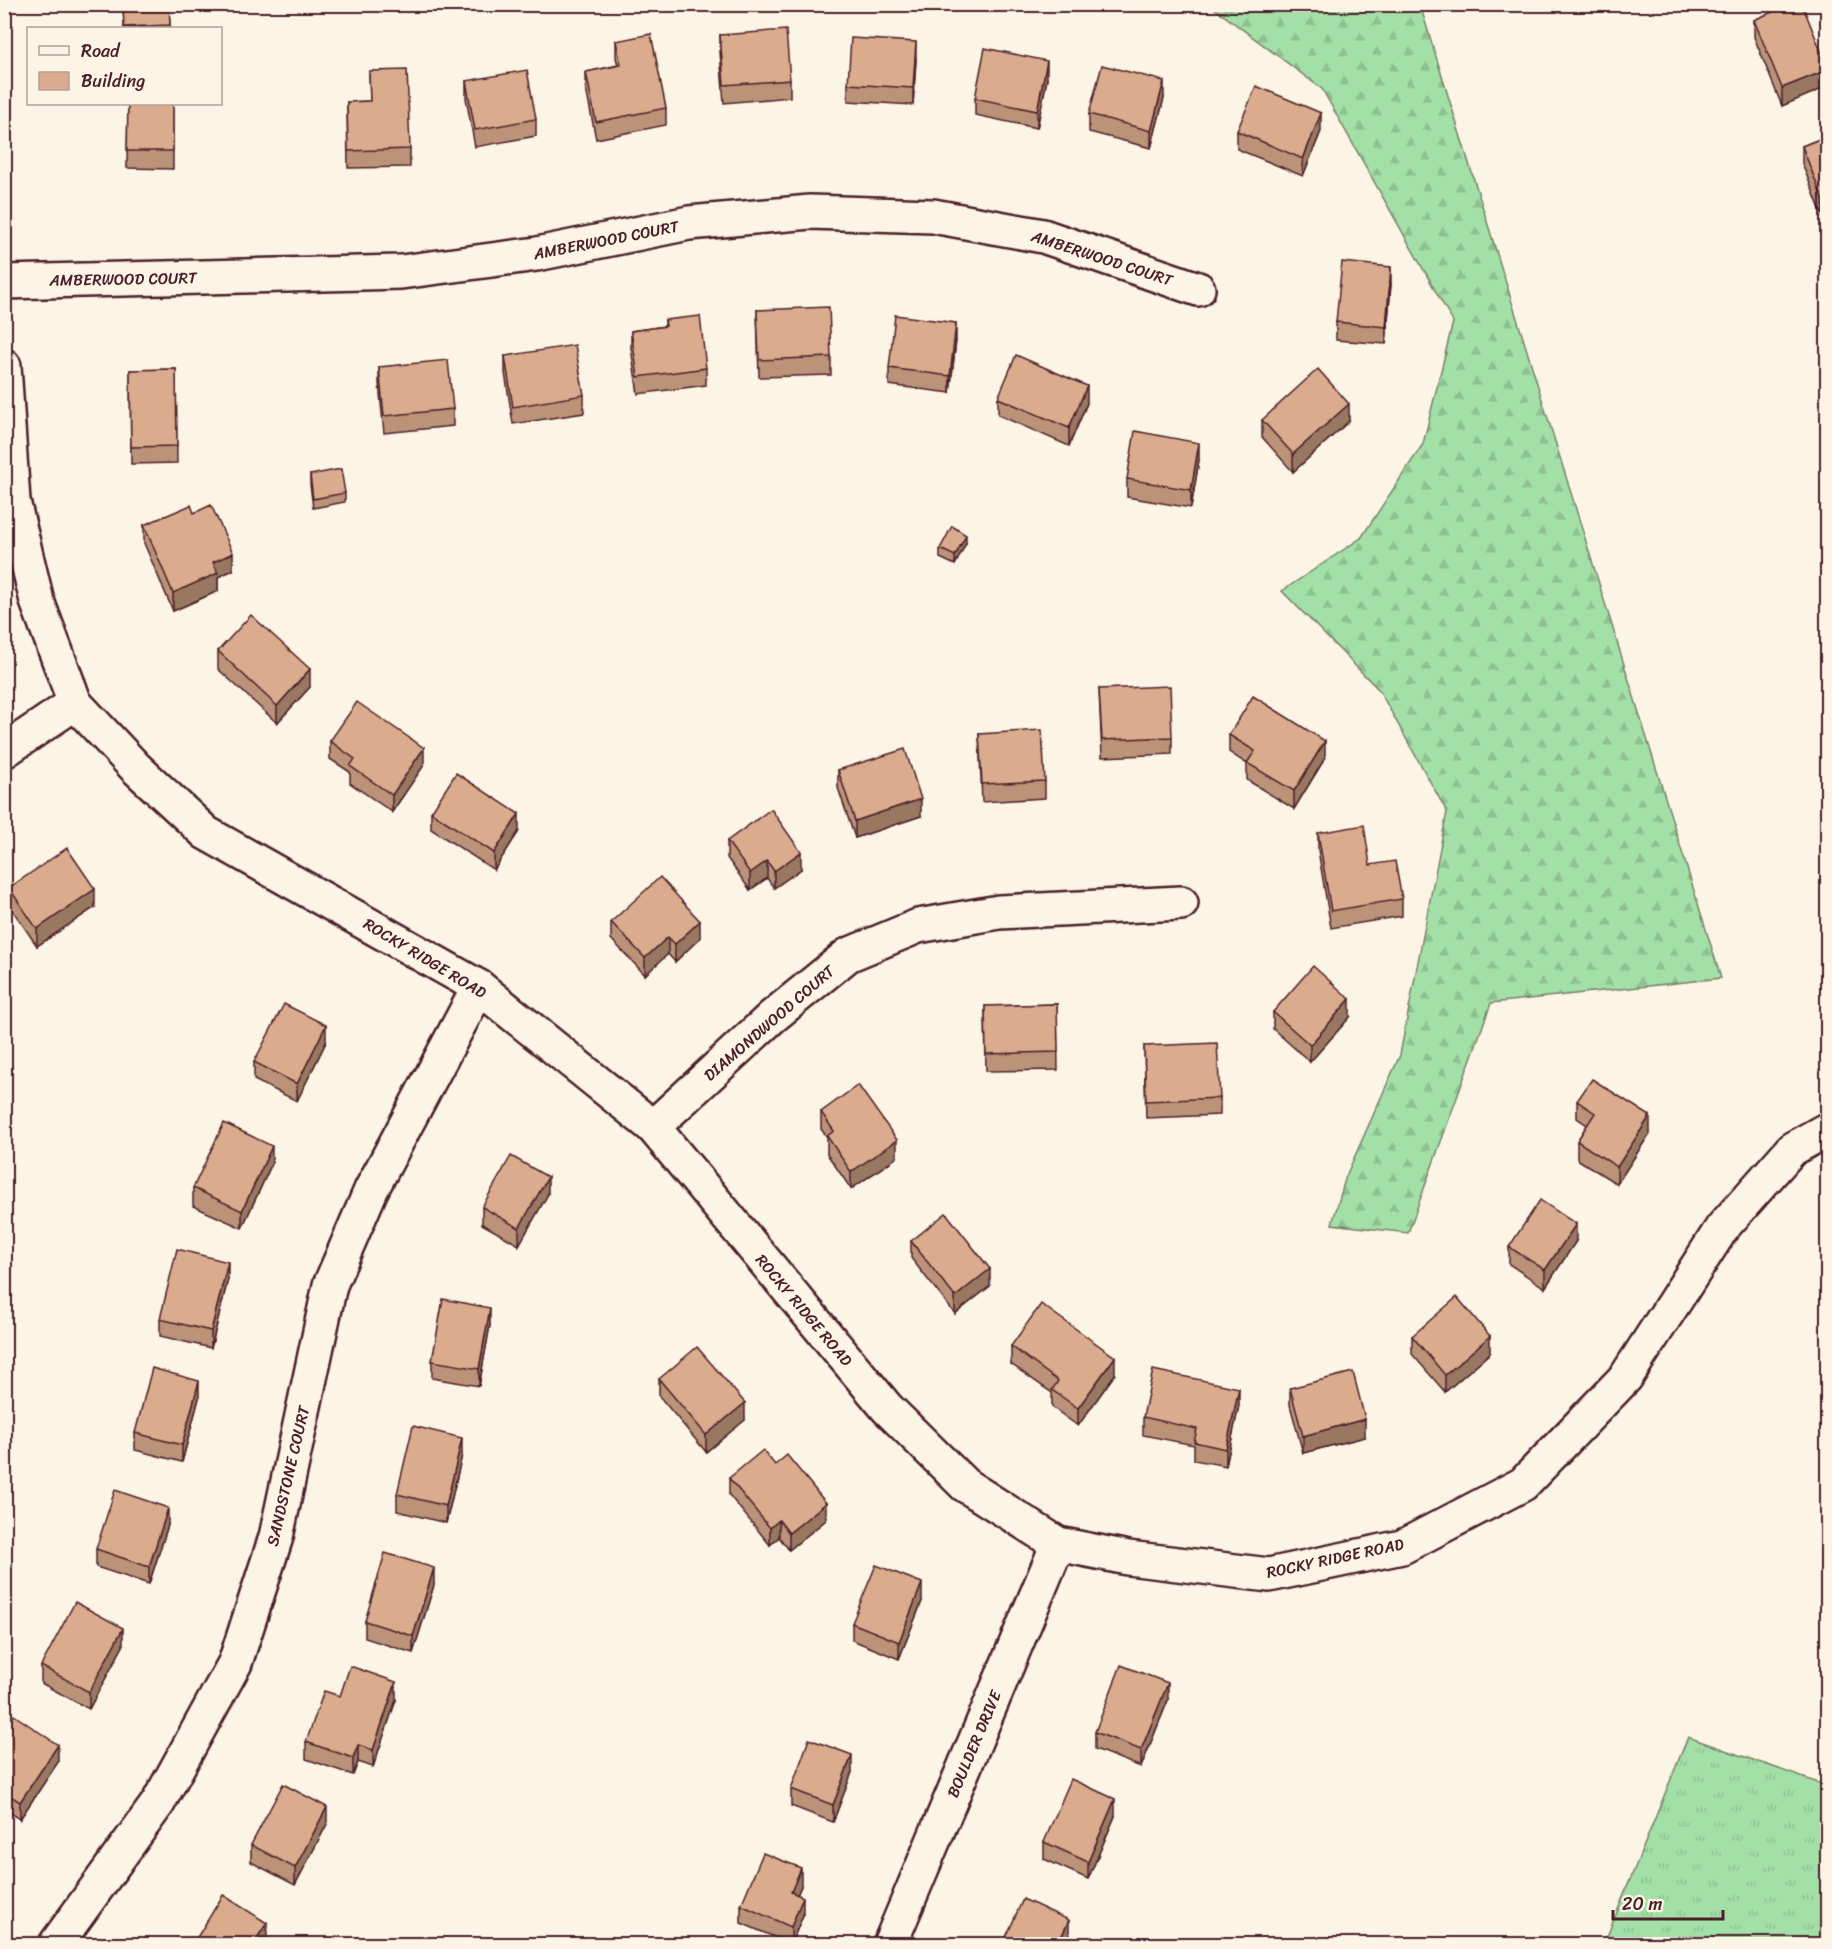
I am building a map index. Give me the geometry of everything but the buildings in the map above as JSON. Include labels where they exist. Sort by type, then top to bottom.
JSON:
[{"type":"street","name":"AMBERWOOD COURT","points":[[4,282],[400,272],[537,254],[689,223],[810,212],[933,216],[1043,236],[1198,289]]},
{"type":"street","name":"ROCKY RIDGE ROAD","points":[[4,366],[13,501],[37,601],[75,704],[136,768],[206,832],[479,987],[652,1127],[887,1408],[965,1485],[1058,1544],[1128,1558],[1269,1575],[1402,1547],[1523,1484],[1626,1377],[1722,1228],[1792,1149],[1827,1129]]},
{"type":"street","points":[[4,751],[75,704]]},
{"type":"street","name":"DIAMONDWOOD COURT","points":[[652,1127],[772,1017],[848,956],[908,930],[918,926],[999,912],[1181,903]]},
{"type":"street","name":"SANDSTONE COURT","points":[[56,1944],[158,1803],[235,1663],[276,1537],[330,1285],[371,1190],[479,987]]},
{"type":"street","name":"BOULDER DRIVE","points":[[890,1944],[1058,1544]]},
{"type":"green space","points":[[1210,5],[1420,5],[1721,978],[1491,1003],[1408,1233],[1332,1224],[1346,1176],[1400,1055],[1447,812],[1379,690],[1282,591],[1361,538],[1423,444],[1453,322],[1322,89]]},
{"type":"green space","points":[[1688,1737],[1827,1786],[1827,1944],[1604,1944]]}]
